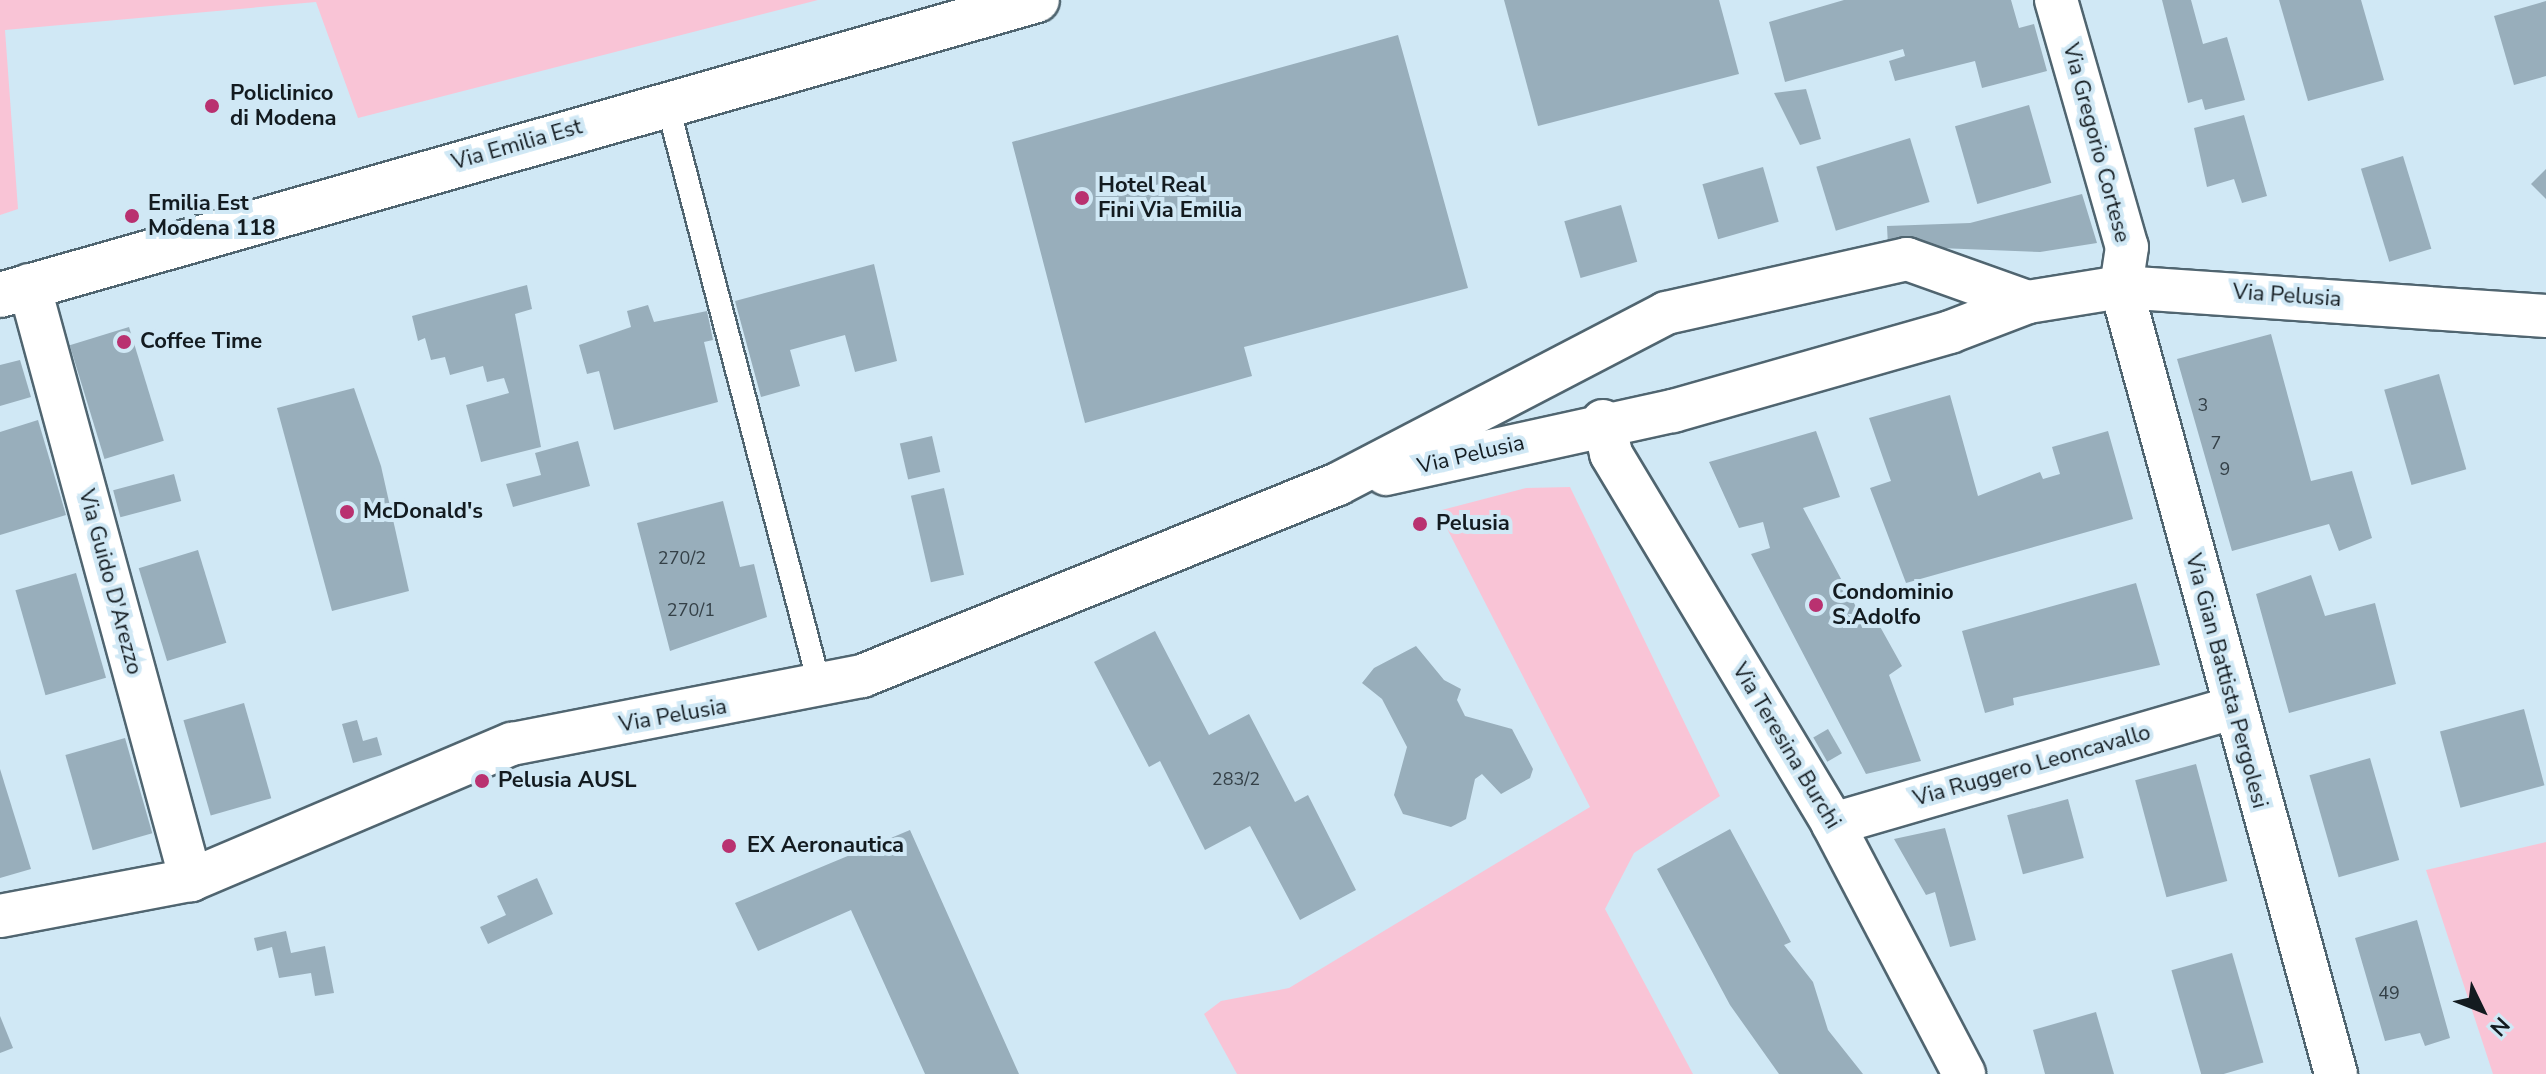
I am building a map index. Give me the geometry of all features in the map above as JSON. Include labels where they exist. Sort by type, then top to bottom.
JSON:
[{"type":"street","name":"Via Emilia Est","points":[[14,290],[1037,0]]},
{"type":"street","name":"Via Gregorio Cortese","points":[[2056,0],[2127,247],[2121,287]]},
{"type":"street","name":"Via Pelusia","points":[[0,916],[191,880],[512,744],[820,687],[925,652],[1338,484],[1581,363],[1666,313],[1907,259],[2028,302]]},
{"type":"street","name":"Via Pelusia","points":[[1338,484],[1603,421],[1673,411],[1950,332],[2028,302],[2121,287],[2546,316]]},
{"type":"street","name":"Via Gian Battista Pergolesi","points":[[2121,287],[2231,708],[2336,1074]]},
{"type":"street","name":"Via Guido D'Arezzo","points":[[14,290],[191,880]]},
{"type":"street","points":[[1581,363],[1605,363],[1621,381],[1620,405],[1603,421]]},
{"type":"street","name":"Via Teresina Burchi","points":[[1603,421],[1611,454],[1833,824],[1964,1074]]},
{"type":"street","name":"Via Ruggero Leoncavallo","points":[[1833,824],[2231,708]]},
{"type":"lane","points":[[667,103],[820,687]]},
{"type":"shaded area","points":[[0,0],[818,0],[358,118],[316,2],[5,30],[18,209],[0,215]]},
{"type":"shaded area","points":[[1570,487],[1720,796],[1634,853],[1605,909],[1693,1074],[1237,1074],[1204,1014],[1221,1001],[1289,988],[1590,807],[1438,511],[1526,488]]},
{"type":"shaded area","points":[[2546,842],[2546,1074],[2493,1074],[2426,870]]},
{"type":"building","points":[[1504,0],[1719,0],[1739,74],[1538,126]]},
{"type":"building","points":[[1844,0],[2011,0],[2019,28],[2034,24],[2047,71],[1982,88],[1975,61],[1895,81],[1889,61],[1905,56],[1903,49],[1785,82],[1769,22]]},
{"type":"building","points":[[2162,0],[2191,0],[2203,44],[2227,37],[2245,100],[2205,110],[2202,99],[2188,103]]},
{"type":"building","points":[[2279,0],[2361,0],[2384,80],[2308,101]]},
{"type":"building","points":[[2546,1],[2546,76],[2514,85],[2494,16]]},
{"type":"building","points":[[1398,35],[1468,288],[1244,347],[1252,376],[1085,423],[1012,142]]},
{"type":"building","points":[[1806,89],[1821,139],[1800,145],[1774,93]]},
{"type":"building","points":[[2029,105],[2051,183],[1977,204],[1955,126]]},
{"type":"building","points":[[2244,115],[2267,196],[2242,203],[2234,179],[2207,187],[2194,128]]},
{"type":"building","points":[[1910,138],[1930,202],[1836,231],[1816,167]]},
{"type":"building","points":[[2403,156],[2431,249],[2389,262],[2361,169]]},
{"type":"building","points":[[1763,167],[1779,222],[1718,239],[1702,184]]},
{"type":"building","points":[[2546,169],[2546,199],[2531,184]]},
{"type":"building","points":[[2082,194],[2097,243],[2040,252],[1888,246],[1887,226],[1970,223]]},
{"type":"building","points":[[1621,205],[1637,262],[1581,278],[1564,221]]},
{"type":"building","points":[[874,264],[897,361],[855,372],[845,335],[790,350],[800,386],[761,397],[735,301]]},
{"type":"building","points":[[527,285],[532,309],[515,314],[541,447],[481,462],[466,405],[509,393],[504,378],[487,382],[483,366],[450,375],[445,357],[431,360],[425,338],[418,341],[412,316]]},
{"type":"building","points":[[648,305],[654,322],[707,311],[713,340],[704,342],[718,402],[614,430],[599,371],[587,374],[579,345],[631,327],[627,311]]},
{"type":"building","points":[[129,327],[164,441],[105,459],[70,345]]},
{"type":"building","points":[[2271,334],[2311,481],[2352,471],[2372,538],[2339,551],[2329,524],[2232,551],[2177,359]]},
{"type":"building","points":[[20,360],[31,397],[0,406],[0,365]]},
{"type":"building","points":[[2439,374],[2466,469],[2411,485],[2384,390]]},
{"type":"building","name":"McDonald's","points":[[354,388],[381,466],[409,591],[332,611],[277,408]]},
{"type":"building","points":[[1950,395],[1978,496],[2040,472],[2043,479],[2060,474],[2052,447],[2108,431],[2133,519],[1906,583],[1870,488],[1891,481],[1869,418]]},
{"type":"building","points":[[38,420],[66,515],[0,535],[0,432]]},
{"type":"building","name":"Condominio S.Adolfo","points":[[1816,431],[1840,497],[1803,508],[1862,618],[1873,614],[1902,666],[1889,675],[1921,761],[1866,774],[1751,554],[1770,548],[1763,522],[1739,528],[1709,462]]},
{"type":"building","points":[[932,436],[940,472],[908,479],[900,443]]},
{"type":"building","points":[[578,441],[590,486],[513,507],[506,484],[541,475],[535,453]]},
{"type":"building","points":[[174,474],[181,501],[120,517],[113,490]]},
{"type":"building","points":[[944,488],[964,575],[931,582],[911,496]]},
{"type":"building","points":[[723,501],[740,567],[754,564],[767,617],[670,651],[637,523]]},
{"type":"building","points":[[198,550],[226,643],[167,661],[139,568]]},
{"type":"building","points":[[76,573],[106,678],[45,695],[15,590]]},
{"type":"building","points":[[2311,575],[2325,616],[2375,603],[2396,684],[2289,713],[2256,594]]},
{"type":"building","points":[[2136,583],[2160,665],[2013,698],[2014,705],[1985,713],[1962,631]]},
{"type":"building","points":[[1155,631],[1209,735],[1249,714],[1295,802],[1308,795],[1356,890],[1300,920],[1250,826],[1205,850],[1160,761],[1149,767],[1094,662]]},
{"type":"building","points":[[1416,646],[1444,680],[1461,689],[1457,700],[1465,716],[1512,729],[1533,769],[1530,778],[1501,794],[1482,774],[1475,779],[1466,819],[1451,827],[1403,814],[1394,795],[1407,747],[1382,699],[1362,683],[1374,668]]},
{"type":"building","points":[[244,703],[271,798],[211,816],[183,720]]},
{"type":"building","points":[[2524,709],[2544,785],[2460,808],[2440,732]]},
{"type":"building","points":[[357,720],[363,741],[377,737],[382,755],[353,763],[342,724]]},
{"type":"building","points":[[1828,729],[1842,753],[1827,762],[1813,738]]},
{"type":"building","points":[[125,738],[152,833],[93,850],[65,755]]},
{"type":"building","points":[[2370,758],[2399,860],[2339,877],[2309,775]]},
{"type":"building","points":[[2196,764],[2227,881],[2166,897],[2135,780]]},
{"type":"building","points":[[0,769],[31,869],[0,878]]},
{"type":"building","points":[[2068,799],[2084,858],[2023,874],[2007,815]]},
{"type":"building","points":[[1945,828],[1976,940],[1950,947],[1935,892],[1926,895],[1894,839]]},
{"type":"building","points":[[1730,829],[1791,942],[1784,945],[1813,982],[1828,1030],[1863,1074],[1779,1074],[1730,1005],[1657,869]]},
{"type":"building","points":[[910,830],[1019,1074],[925,1074],[851,910],[758,951],[735,903]]},
{"type":"building","points":[[537,878],[553,914],[488,944],[480,927],[506,915],[497,896]]},
{"type":"building","points":[[2417,920],[2450,1038],[2425,1046],[2420,1033],[2385,1041],[2355,938]]},
{"type":"building","points":[[286,931],[291,953],[325,946],[334,993],[315,996],[311,973],[279,978],[272,947],[257,951],[254,938]]},
{"type":"building","points":[[2232,953],[2263,1063],[2224,1074],[2201,1074],[2171,970]]},
{"type":"building","points":[[2096,1012],[2114,1074],[2045,1074],[2033,1030]]},
{"type":"building","points":[[0,1016],[13,1048],[0,1053]]},
{"type":"place","name":"Policlinico di Modena","points":[[212,106]]},
{"type":"place","name":"Hotel Real Fini Via Emilia","points":[[1082,198]]},
{"type":"place","name":"Emilia Est Modena 118","points":[[132,216]]},
{"type":"place","name":"Coffee Time","points":[[124,342]]},
{"type":"place","name":"McDonald's","points":[[347,512]]},
{"type":"place","name":"Pelusia","points":[[1420,524]]},
{"type":"place","name":"Condominio S.Adolfo","points":[[1816,605]]},
{"type":"place","name":"Pelusia AUSL","points":[[482,781]]},
{"type":"place","name":"EX Aeronautica","points":[[729,846]]}]
